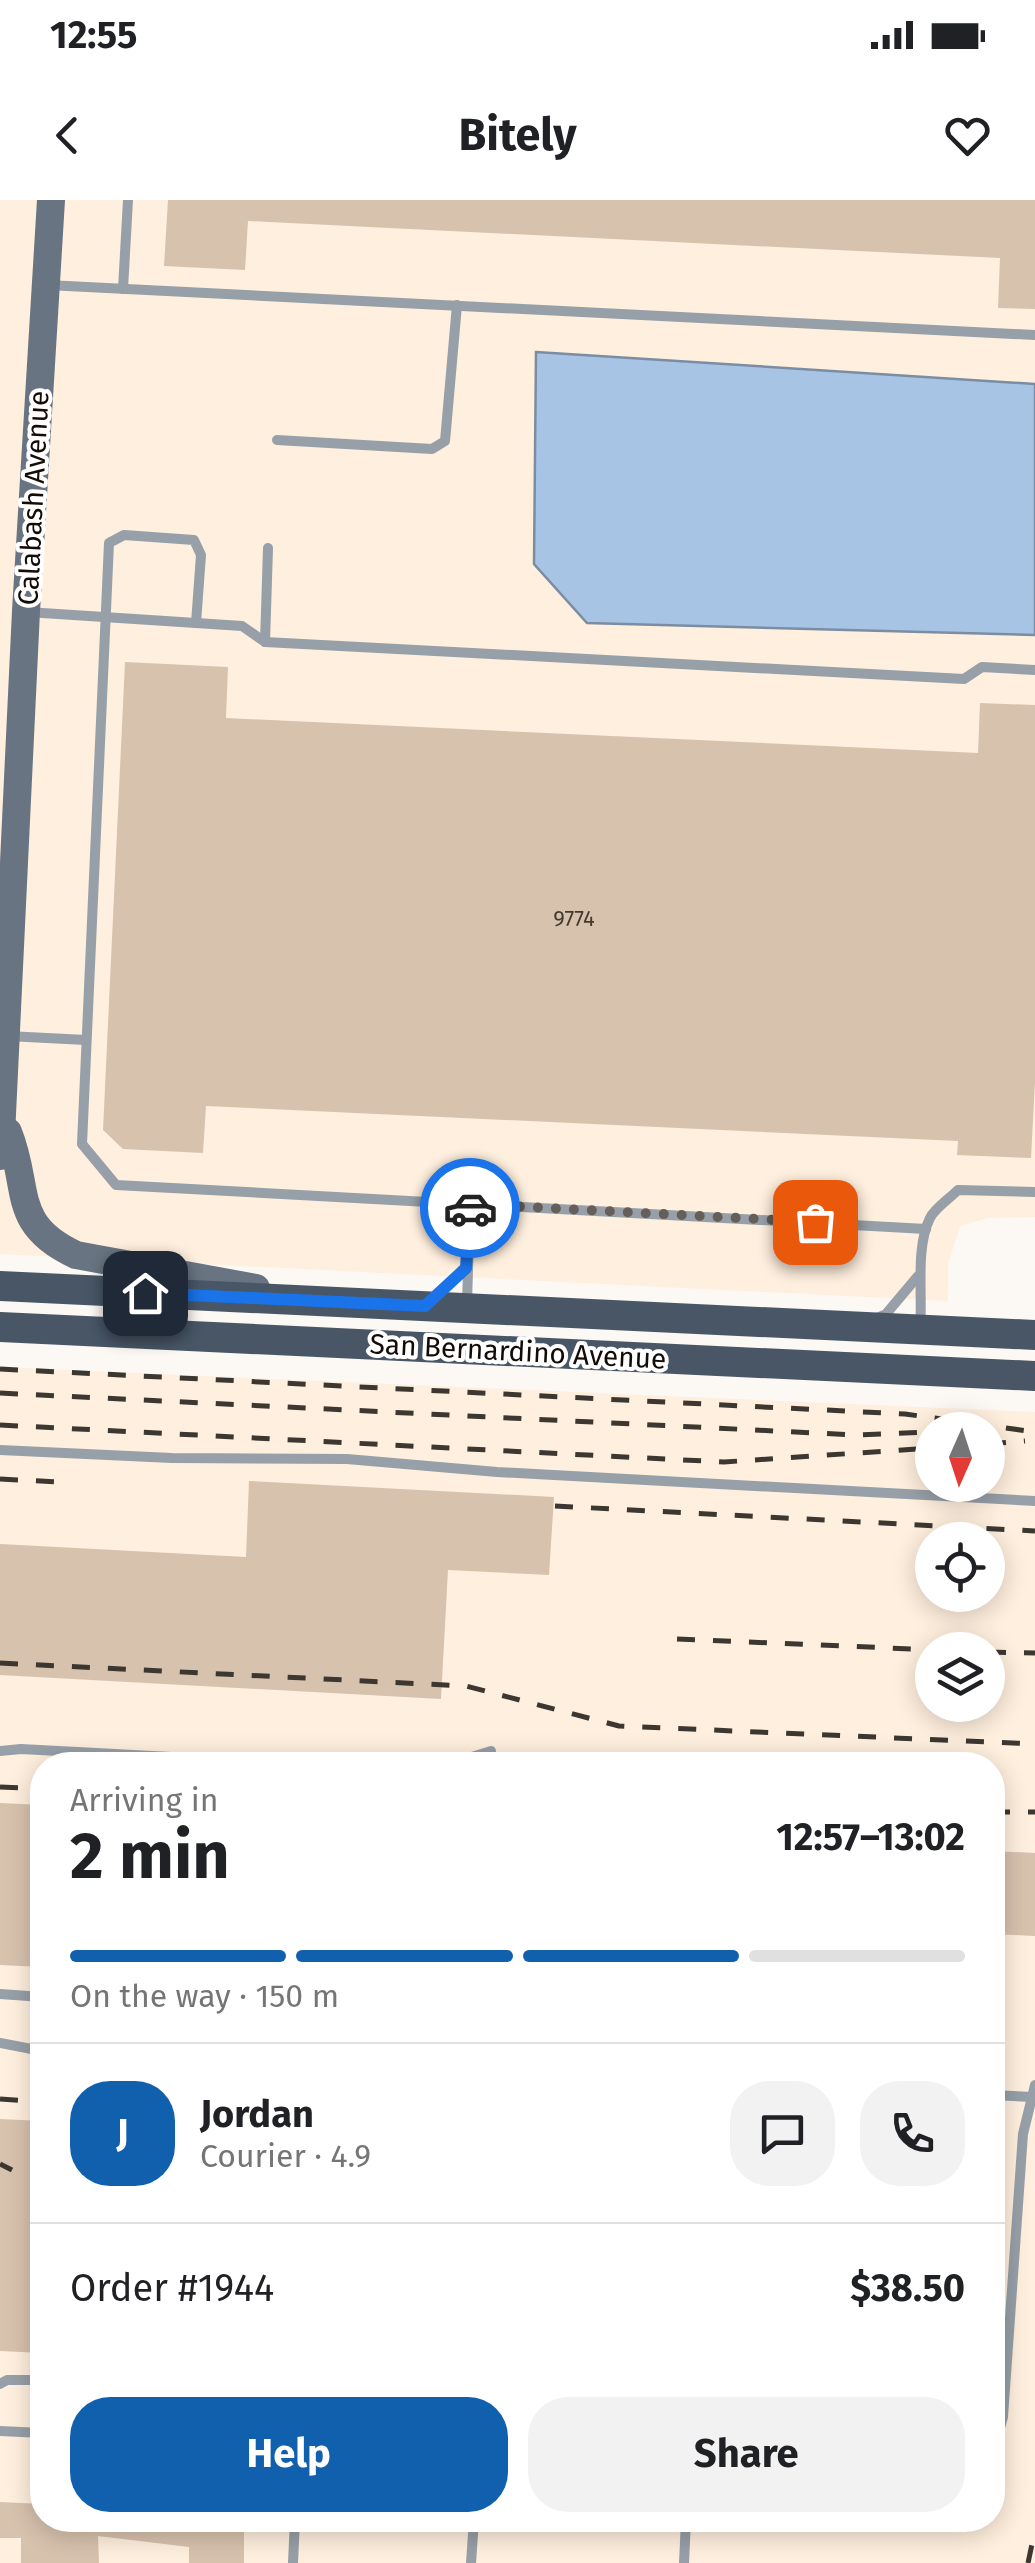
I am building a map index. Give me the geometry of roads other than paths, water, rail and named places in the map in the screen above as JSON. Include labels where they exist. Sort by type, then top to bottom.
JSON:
[{"type":"main road","name":"San Bernardino Avenue","points":[[0,1286],[1035,1335]]},
{"type":"main road","points":[[181,1334],[275,1325],[429,1332],[467,1308]]},
{"type":"main road","name":"San Bernardino Avenue","points":[[0,1327],[1035,1376]]},
{"type":"main road","points":[[644,1357],[726,1346],[879,1353],[899,1350],[920,1330]]},
{"type":"street","name":"Calabash Avenue","points":[[0,1156],[4,1024],[51,200]]},
{"type":"street","points":[[2,1119],[12,1144],[23,1201],[34,1224],[52,1244],[76,1255],[326,1302]]},
{"type":"lane","points":[[123,289],[128,200]]},
{"type":"lane","points":[[46,285],[1035,335]]},
{"type":"lane","points":[[277,440],[432,449],[446,441],[458,306]]},
{"type":"lane","points":[[196,623],[201,555],[194,540],[124,535],[109,543],[82,1144],[116,1185],[926,1229]]},
{"type":"lane","points":[[265,642],[268,548]]},
{"type":"lane","points":[[26,612],[242,626],[265,642],[964,679],[982,667],[1035,670]]},
{"type":"lane","points":[[4,1024],[86,1040]]},
{"type":"lane","points":[[920,1330],[924,1292],[918,1276],[931,1215],[958,1190],[1035,1192]]},
{"type":"lane","points":[[467,1308],[470,1204]]},
{"type":"lane","points":[[425,1306],[466,1268]]},
{"type":"lane","points":[[858,1326],[886,1314],[918,1276]]},
{"type":"lane","points":[[0,1450],[172,1458],[347,1459],[496,1472],[1035,1501]]},
{"type":"lane","points":[[0,1751],[61,1752]]},
{"type":"lane","points":[[0,1994],[30,1996]]},
{"type":"lane","points":[[0,2043],[30,2049]]},
{"type":"lane","points":[[1005,2094],[1034,2091],[1024,2134],[1005,2403]]},
{"type":"lane","points":[[0,2384],[7,2380],[30,2380]]},
{"type":"lane","points":[[0,2430],[30,2431]]},
{"type":"lane","points":[[293,2563],[294,2532]]},
{"type":"lane","points":[[471,2563],[473,2532]]},
{"type":"lane","points":[[684,2563],[685,2532]]},
{"type":"water","points":[[536,352],[1035,384],[1035,635],[587,623],[534,564]]},
{"type":"railway","points":[[0,1369],[905,1414],[1035,1432]]},
{"type":"railway","points":[[0,1393],[857,1435],[915,1433]]},
{"type":"railway","points":[[0,1425],[724,1462],[915,1449]]},
{"type":"railway","points":[[1005,1443],[1025,1441]]},
{"type":"railway","points":[[0,1479],[61,1482]]},
{"type":"railway","points":[[555,1506],[1035,1531]]},
{"type":"railway","points":[[677,1639],[915,1649]]},
{"type":"railway","points":[[1005,1652],[1035,1653]]},
{"type":"railway","points":[[0,1663],[466,1686],[619,1726],[1035,1744]]},
{"type":"railway","points":[[0,1787],[30,1788]]},
{"type":"railway","points":[[1005,1812],[1035,1812]]},
{"type":"railway","points":[[0,2099],[30,2101]]},
{"type":"railway","points":[[0,2164],[12,2170]]},
{"type":"railway","points":[[1028,2563],[1035,2530]]}]
